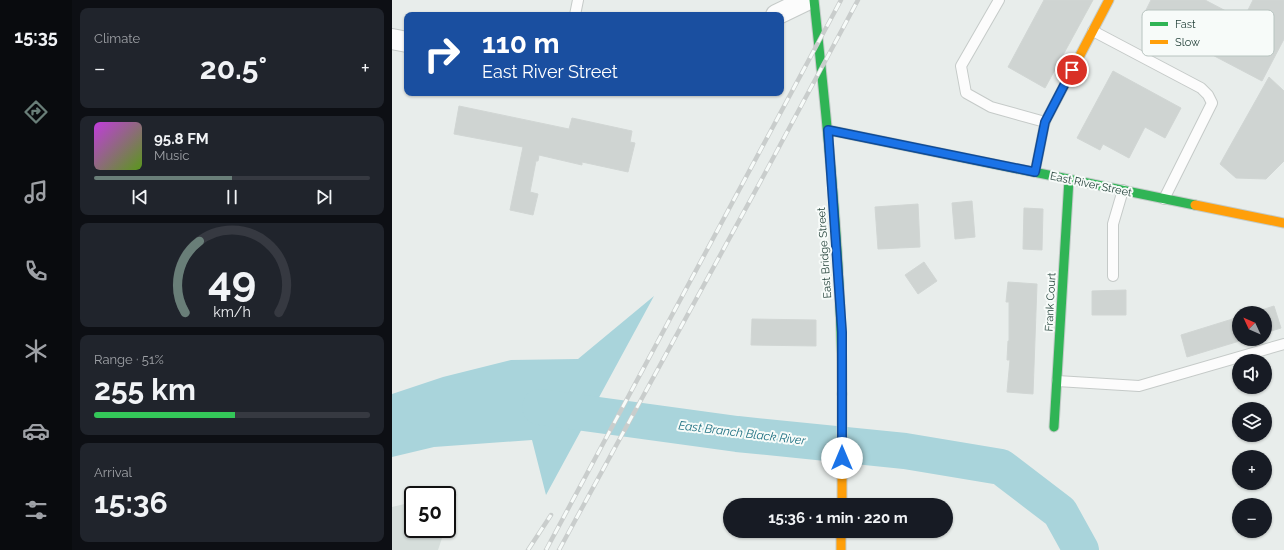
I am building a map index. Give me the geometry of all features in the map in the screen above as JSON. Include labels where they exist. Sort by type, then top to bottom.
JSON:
[{"type":"street","points":[[782,12],[807,0]]},
{"type":"street","name":"East Bridge Street","points":[[814,0],[828,130],[842,332],[842,498]]},
{"type":"street","points":[[1035,172],[1045,122],[1109,0]]},
{"type":"street","points":[[392,39],[404,41]]},
{"type":"street","name":"East River Street","points":[[828,130],[1284,223]]},
{"type":"street","name":"Frank Court","points":[[1054,427],[1069,179]]},
{"type":"street","points":[[841,550],[842,538]]},
{"type":"lane","points":[[576,12],[578,0]]},
{"type":"lane","points":[[999,0],[962,66],[966,93],[991,107],[1045,122]]},
{"type":"lane","points":[[1093,31],[1201,88],[1208,95],[1212,103],[1164,199]]},
{"type":"lane","points":[[1113,276],[1114,224],[1123,190]]},
{"type":"lane","points":[[1057,381],[1139,386],[1284,344]]},
{"type":"shaded area","points":[[404,504],[404,538],[442,538],[438,550],[392,550],[392,507]]},
{"type":"water","points":[[654,296],[546,495],[532,440],[434,447],[392,457],[392,394],[443,377],[511,360],[578,359]]},
{"type":"building","points":[[1044,0],[1093,0],[1045,88],[1008,67]]},
{"type":"building","points":[[1151,0],[1205,0],[1224,10],[1146,10]]},
{"type":"building","points":[[1253,0],[1284,0],[1284,39],[1262,81],[1214,56],[1274,56],[1274,10],[1248,10]]},
{"type":"building","points":[[1113,71],[1181,108],[1165,138],[1145,127],[1129,158],[1103,144],[1100,150],[1077,138]]},
{"type":"building","points":[[1269,77],[1284,91],[1284,161],[1266,179],[1236,178],[1220,164]]},
{"type":"building","points":[[459,106],[569,129],[572,118],[632,131],[630,142],[635,143],[628,172],[582,162],[582,165],[539,155],[538,161],[536,161],[530,192],[538,194],[533,215],[510,210],[523,147],[454,134]]},
{"type":"building","points":[[972,201],[975,237],[955,239],[952,203]]},
{"type":"building","points":[[918,204],[920,247],[878,249],[875,207]]},
{"type":"building","points":[[1024,208],[1043,209],[1042,250],[1023,249]]},
{"type":"building","points":[[924,262],[937,281],[918,294],[905,275]]},
{"type":"building","points":[[1008,282],[1037,284],[1033,394],[1007,392],[1010,360],[1007,360],[1009,341],[1009,302],[1006,302]]},
{"type":"building","points":[[1126,290],[1126,315],[1092,315],[1092,291]]},
{"type":"building","points":[[1274,306],[1281,328],[1272,331],[1272,307]]},
{"type":"building","points":[[752,319],[816,320],[816,346],[751,345]]},
{"type":"building","points":[[1232,319],[1232,343],[1187,357],[1181,335]]},
{"type":"waterway","name":"East Branch Black River","points":[[540,407],[737,434],[905,451],[1001,467],[1060,512],[1081,550]]},
{"type":"railway","points":[[546,550],[841,0]]},
{"type":"railway","points":[[559,550],[858,0]]},
{"type":"railway","points":[[528,550],[551,515]]},
{"type":"traffic: fast","points":[[814,0],[829,147],[837,246],[840,295],[842,394]]},
{"type":"traffic: fast","points":[[828,130],[1195,205]]},
{"type":"traffic: fast","points":[[1054,427],[1069,179]]},
{"type":"traffic: slow","points":[[1035,172],[1045,122],[1109,0]]},
{"type":"traffic: slow","points":[[1195,205],[1284,223]]},
{"type":"traffic: slow","points":[[842,394],[842,498]]},
{"type":"traffic: slow","points":[[841,538],[841,550]]},
{"type":"route","points":[[842,458],[842,332],[828,130],[1035,172],[1045,122],[1072,70]]}]
